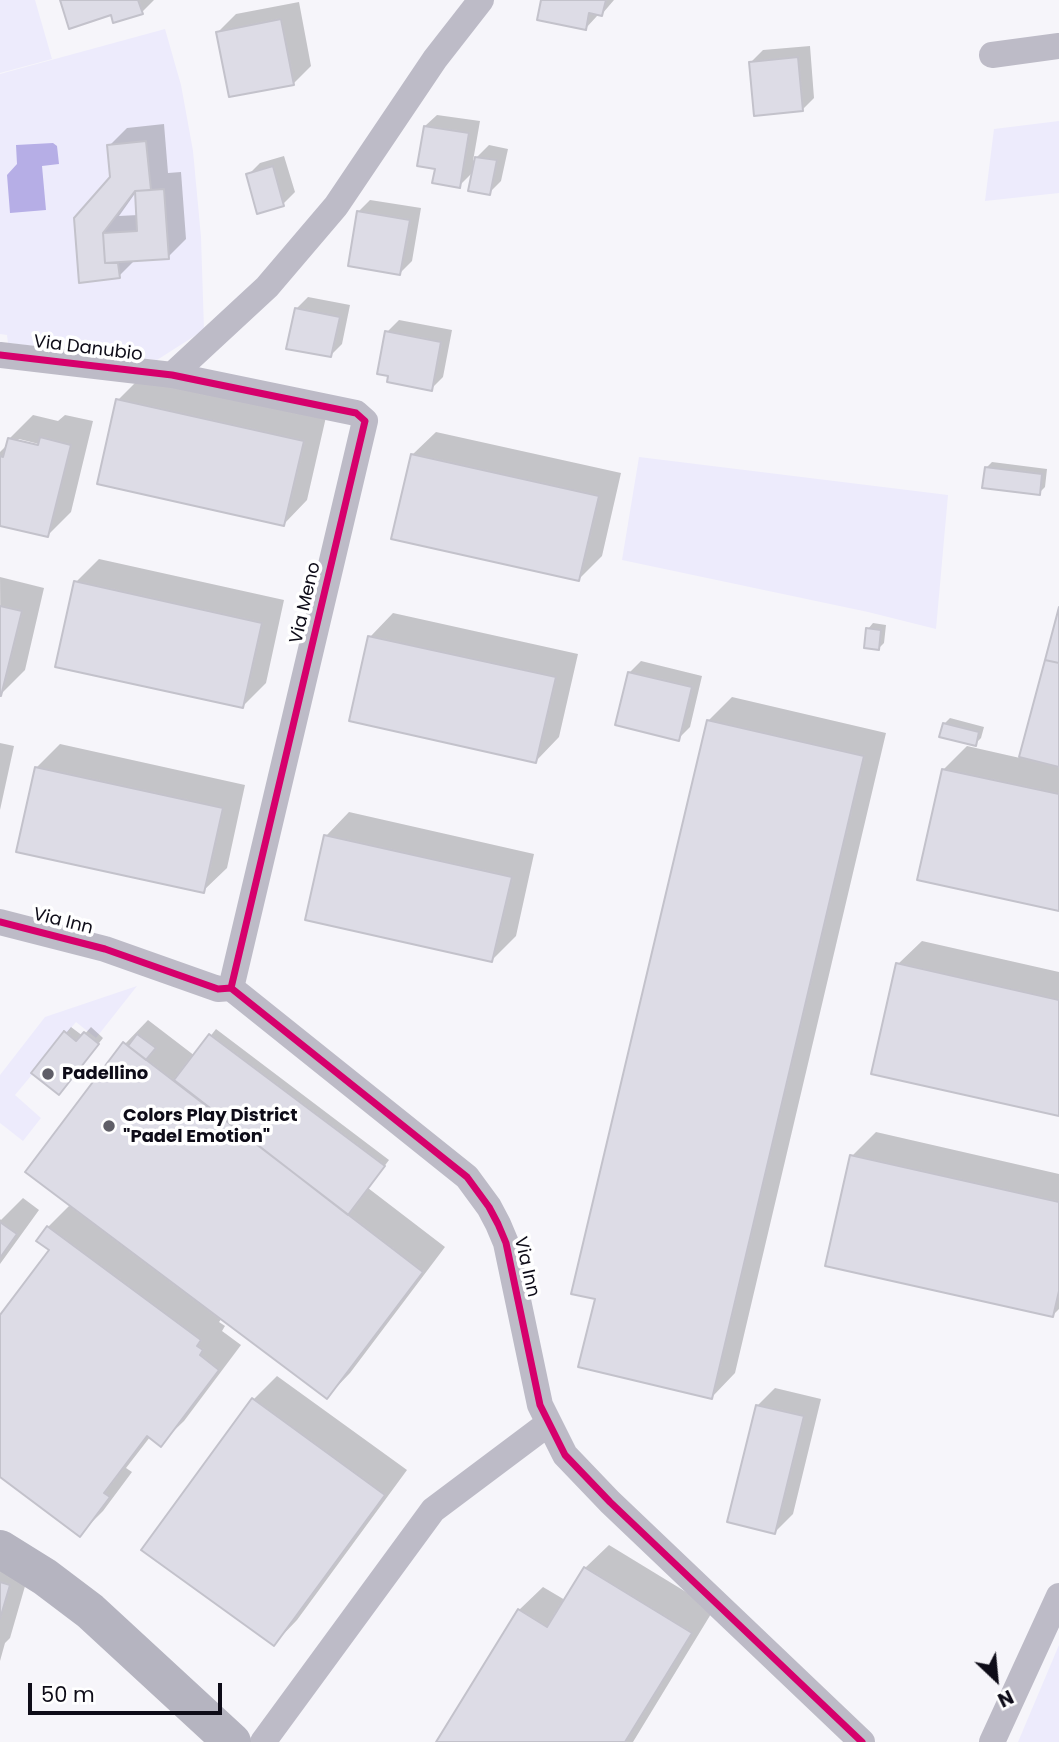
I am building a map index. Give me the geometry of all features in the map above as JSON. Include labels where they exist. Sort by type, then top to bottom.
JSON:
[{"type":"main road","points":[[0,1549],[45,1577],[90,1611],[232,1742]]},
{"type":"street","points":[[172,375],[267,286],[336,206],[435,59],[481,0]]},
{"type":"street","points":[[992,55],[1059,46]]},
{"type":"street","name":"Via Danubio","points":[[0,355],[172,375]]},
{"type":"street","name":"Via Meno","points":[[172,375],[356,413],[365,421],[231,988]]},
{"type":"street","name":"Via Inn","points":[[0,922],[105,950],[218,989],[231,988],[467,1177],[498,1224],[506,1243],[540,1405],[565,1455],[610,1502],[862,1742]]},
{"type":"street","points":[[263,1742],[433,1510],[549,1423]]},
{"type":"street","points":[[992,1742],[1059,1596]]},
{"type":"shaded area","points":[[0,0],[35,0],[52,59],[0,73]]},
{"type":"shaded area","points":[[165,29],[181,85],[193,151],[201,237],[204,330],[157,360],[8,343],[7,335],[0,334],[0,74]]},
{"type":"shaded area","points":[[1059,121],[1059,193],[985,201],[994,129]]},
{"type":"shaded area","points":[[53,143],[57,146],[59,164],[42,166],[46,210],[10,213],[7,175],[17,164],[16,145]]},
{"type":"shaded area","points":[[639,457],[948,495],[936,629],[622,560]]},
{"type":"shaded area","points":[[137,986],[96,1038],[76,1022],[15,1095],[41,1118],[23,1141],[0,1123],[0,1075],[45,1017]]},
{"type":"shaded area","points":[[1059,1645],[1059,1742],[1018,1742]]},
{"type":"building","points":[[60,0],[138,0],[143,14],[113,23],[111,15],[69,29]]},
{"type":"building","points":[[541,0],[606,0],[602,16],[589,13],[586,30],[537,20]]},
{"type":"building","points":[[281,19],[294,85],[229,97],[216,32]]},
{"type":"building","points":[[798,57],[803,111],[754,116],[749,62]]},
{"type":"building","points":[[424,126],[469,133],[460,188],[432,183],[435,169],[417,166]]},
{"type":"building","points":[[146,141],[151,190],[135,191],[103,233],[105,263],[118,263],[120,278],[79,283],[74,218],[110,177],[107,145]]},
{"type":"building","points":[[475,157],[497,160],[490,195],[468,191]]},
{"type":"building","points":[[273,166],[284,206],[257,214],[246,174]]},
{"type":"building","points":[[164,189],[169,259],[105,263],[103,233],[137,231],[135,191]]},
{"type":"building","points":[[357,211],[410,220],[400,275],[348,266]]},
{"type":"building","points":[[295,308],[340,317],[331,357],[286,349]]},
{"type":"building","points":[[385,331],[441,342],[432,391],[387,382],[388,376],[377,374]]},
{"type":"building","points":[[116,399],[304,441],[284,526],[97,484]]},
{"type":"building","points":[[40,437],[71,445],[48,537],[0,526],[0,456],[3,457],[8,438],[38,445]]},
{"type":"building","points":[[411,454],[599,496],[579,581],[391,539]]},
{"type":"building","points":[[985,467],[1042,474],[1040,495],[982,488]]},
{"type":"building","points":[[74,581],[262,623],[243,708],[55,667]]},
{"type":"building","points":[[0,606],[22,611],[1,696],[0,696]]},
{"type":"building","points":[[1059,607],[1059,663],[1045,660]]},
{"type":"building","points":[[866,628],[881,630],[879,650],[864,648]]},
{"type":"building","points":[[368,636],[556,677],[536,763],[349,721]]},
{"type":"building","points":[[1045,660],[1059,663],[1059,767],[1019,757]]},
{"type":"building","points":[[628,672],[692,687],[679,741],[615,725]]},
{"type":"building","points":[[707,720],[864,756],[712,1399],[578,1367],[595,1299],[571,1294]]},
{"type":"building","points":[[943,723],[979,732],[976,746],[939,737]]},
{"type":"building","points":[[35,767],[223,808],[204,893],[16,852]]},
{"type":"building","points":[[942,769],[1059,794],[1059,911],[917,880]]},
{"type":"building","points":[[324,835],[512,877],[492,962],[305,920]]},
{"type":"building","points":[[896,963],[1059,1000],[1059,1116],[871,1074]]},
{"type":"building","points":[[64,1031],[76,1041],[84,1032],[99,1044],[59,1095],[31,1073]]},
{"type":"building","points":[[137,1034],[156,1048],[146,1060],[128,1046]]},
{"type":"building","points":[[209,1034],[385,1166],[348,1215],[174,1080]]},
{"type":"building","points":[[123,1042],[423,1272],[327,1399],[25,1172]]},
{"type":"building","points":[[850,1155],[1059,1202],[1059,1291],[1053,1317],[825,1266]]},
{"type":"building","points":[[0,1222],[17,1234],[0,1258]]},
{"type":"building","points":[[47,1226],[201,1340],[197,1346],[203,1350],[200,1355],[219,1370],[161,1447],[147,1436],[104,1493],[110,1497],[80,1537],[0,1477],[0,1315],[49,1250],[36,1241]]},
{"type":"building","points":[[252,1398],[385,1495],[274,1646],[141,1550]]},
{"type":"building","points":[[756,1405],[804,1416],[775,1534],[727,1522]]},
{"type":"building","points":[[584,1567],[692,1633],[625,1742],[436,1742],[518,1609],[547,1627]]},
{"type":"building","points":[[0,1582],[10,1585],[0,1619]]},
{"type":"cycle path","points":[[0,355],[172,375],[356,413],[365,421],[231,988]]},
{"type":"cycle path","points":[[0,922],[105,949],[218,989],[231,988],[467,1177],[489,1207],[506,1243],[540,1405],[565,1455],[610,1502],[862,1742]]},
{"type":"place","name":"Padellino","points":[[48,1074]]},
{"type":"place","name":"Colors Play District \"Padel Emotion\"","points":[[109,1126]]}]
